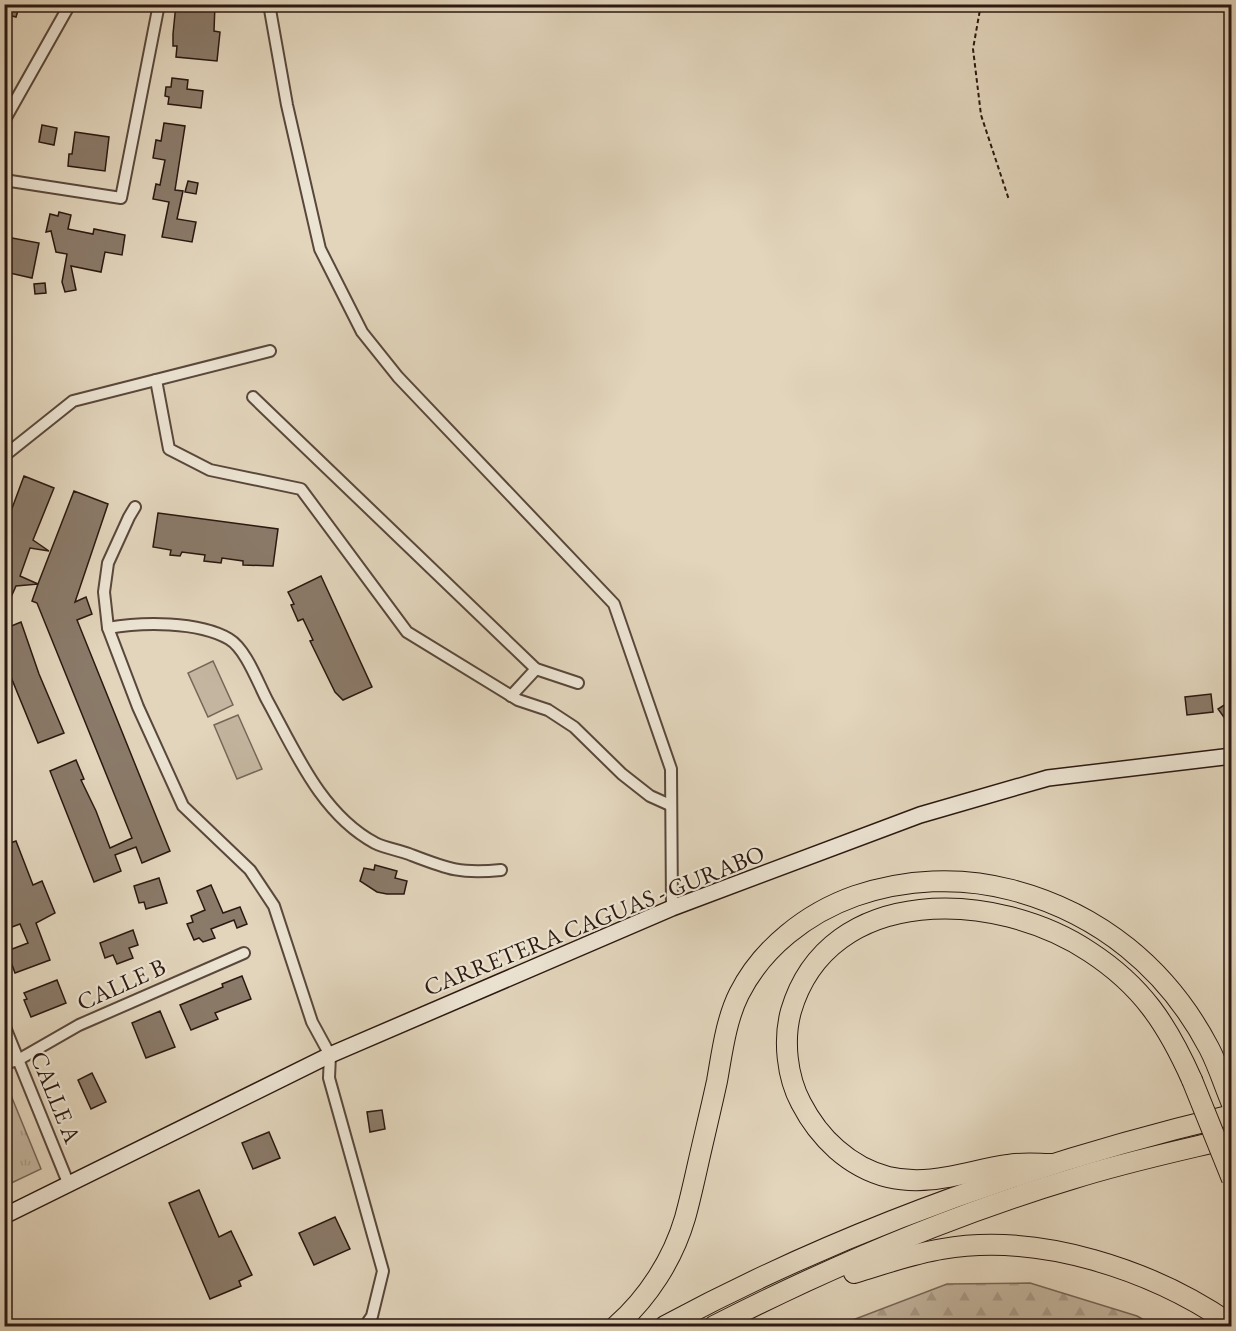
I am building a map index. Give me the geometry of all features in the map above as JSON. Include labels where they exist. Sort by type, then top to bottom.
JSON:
[{"type":"highway","points":[[616,1326],[651,1287],[685,1219],[724,1046],[738,996],[751,974],[780,940],[819,912],[843,900],[900,885],[933,881],[968,882],[992,885],[1056,904],[1086,919],[1122,941],[1150,966],[1194,1022],[1210,1050],[1232,1104]]},
{"type":"highway","points":[[1053,1164],[1010,1164],[951,1178],[906,1180],[863,1168],[831,1145],[807,1114],[798,1097],[791,1078],[788,1040],[789,1020],[795,999],[805,978],[840,937],[862,925],[897,914],[920,910],[973,910],[1003,914],[1034,924],[1061,935],[1089,951],[1127,981],[1145,999],[1171,1035],[1232,1179]]},
{"type":"highway","points":[[665,1326],[761,1277],[875,1227],[937,1203],[1053,1164],[1141,1138],[1232,1115]]},
{"type":"highway","points":[[714,1326],[819,1275],[981,1209],[1023,1194],[1136,1161],[1232,1138]]},
{"type":"highway","points":[[819,1275],[854,1273],[943,1249],[999,1246],[1038,1249],[1075,1256],[1142,1275],[1216,1314],[1232,1325]]},
{"type":"main road","name":"CARRETERA CAGUAS - GURABO","points":[[4,1216],[330,1055],[672,908],[920,815],[1048,778],[1232,756]]},
{"type":"street","points":[[4,121],[70,4]]},
{"type":"street","points":[[4,180],[121,198],[159,4]]},
{"type":"street","points":[[269,4],[287,105],[320,249],[362,332],[398,377],[614,604],[671,769],[669,805],[672,908]]},
{"type":"street","points":[[4,456],[73,401],[270,351]]},
{"type":"street","points":[[156,380],[169,449],[210,470],[301,489],[407,632],[511,696],[548,710],[574,727],[622,774],[650,796],[669,805]]},
{"type":"street","points":[[254,398],[536,669],[578,683]]},
{"type":"street","points":[[135,507],[108,563],[104,592],[108,628],[138,707],[183,806],[250,870],[274,906],[312,1022],[330,1055],[329,1078],[383,1270],[372,1316],[365,1326]]},
{"type":"street","points":[[108,628],[130,624],[168,624],[209,631],[230,640],[244,656],[302,766],[322,796],[352,828],[377,845],[442,868],[472,873],[501,870]]},
{"type":"street","points":[[511,696],[536,669]]},
{"type":"street","name":"CALLE B","points":[[4,1064],[18,1060],[79,1025],[244,953]]},
{"type":"street","name":"CALLE A","points":[[4,1025],[69,1185]]},
{"type":"path","points":[[981,4],[973,49],[981,114],[1009,200]]},
{"type":"green space","points":[[213,661],[233,705],[208,717],[188,673]]},
{"type":"green space","points":[[238,715],[262,769],[237,779],[214,725]]},
{"type":"green space","points":[[5,1093],[10,1093],[41,1169],[5,1186]]},
{"type":"green space","points":[[1030,1283],[1137,1316],[1155,1326],[837,1326],[947,1284]]},
{"type":"building","points":[[4,4],[20,4],[16,17],[4,14]]},
{"type":"building","points":[[176,4],[215,4],[214,31],[220,32],[217,61],[176,57],[177,46],[173,46],[173,34]]},
{"type":"building","points":[[172,78],[188,80],[187,89],[203,91],[201,108],[168,104],[169,97],[165,96],[166,87],[171,87]]},
{"type":"building","points":[[164,123],[185,126],[175,190],[183,191],[177,219],[196,222],[192,242],[162,237],[169,202],[153,199],[156,184],[160,185],[165,160],[153,158],[156,140],[161,141]]},
{"type":"building","points":[[42,125],[57,128],[54,145],[39,142]]},
{"type":"building","points":[[75,132],[109,137],[105,171],[68,166]]},
{"type":"building","points":[[188,181],[198,183],[196,194],[185,192]]},
{"type":"building","points":[[59,212],[71,215],[68,229],[93,234],[94,229],[125,235],[122,255],[105,252],[101,272],[71,266],[76,290],[65,292],[62,282],[67,254],[56,252],[51,231],[46,232],[50,214],[58,216]]},
{"type":"building","points":[[12,238],[39,243],[32,278],[5,272]]},
{"type":"building","points":[[45,283],[46,293],[35,294],[34,284]]},
{"type":"building","points":[[24,476],[54,488],[33,540],[49,551],[30,548],[20,576],[38,584],[16,586],[4,613],[4,530]]},
{"type":"building","points":[[74,491],[108,504],[75,602],[86,597],[92,614],[77,620],[170,851],[142,863],[136,847],[115,855],[121,871],[94,882],[50,771],[76,760],[84,779],[81,780],[110,848],[132,838],[37,603],[32,601]]},
{"type":"building","points":[[158,513],[278,529],[273,566],[243,565],[243,561],[222,558],[221,563],[204,561],[205,555],[182,552],[180,556],[170,555],[171,550],[153,547]]},
{"type":"building","points":[[321,576],[372,687],[343,700],[335,692],[310,641],[313,640],[303,619],[298,621],[288,592]]},
{"type":"building","points":[[21,622],[39,674],[64,733],[38,743],[4,660],[4,629]]},
{"type":"building","points":[[1211,694],[1213,712],[1187,715],[1185,697]]},
{"type":"building","points":[[1232,700],[1232,715],[1226,720],[1218,709]]},
{"type":"building","points":[[16,841],[33,885],[42,881],[55,913],[36,923],[50,960],[15,973],[7,951],[28,943],[20,924],[4,930],[4,845]]},
{"type":"building","points":[[375,865],[397,871],[395,878],[407,881],[404,894],[377,892],[360,881],[364,868],[374,870]]},
{"type":"building","points":[[159,878],[167,903],[146,909],[144,902],[139,903],[134,886]]},
{"type":"building","points":[[211,885],[223,913],[240,907],[247,924],[237,928],[234,920],[211,929],[215,938],[203,942],[199,938],[194,940],[187,924],[193,922],[191,916],[205,910],[197,891]]},
{"type":"building","points":[[133,930],[138,945],[129,948],[133,958],[117,964],[113,955],[105,958],[100,943]]},
{"type":"building","points":[[242,976],[251,999],[215,1013],[218,1019],[191,1030],[180,1005],[223,987],[222,984]]},
{"type":"building","points":[[57,980],[66,1003],[31,1017],[24,1000],[27,999],[24,993]]},
{"type":"building","points":[[160,1011],[175,1047],[146,1058],[132,1023]]},
{"type":"building","points":[[92,1073],[106,1102],[91,1109],[78,1080]]},
{"type":"building","points":[[382,1110],[385,1129],[370,1132],[367,1112]]},
{"type":"building","points":[[269,1132],[280,1158],[253,1169],[242,1143]]},
{"type":"building","points":[[199,1190],[219,1237],[231,1231],[252,1275],[239,1281],[241,1286],[210,1299],[169,1203]]},
{"type":"building","points":[[335,1217],[350,1249],[314,1265],[299,1233]]}]
